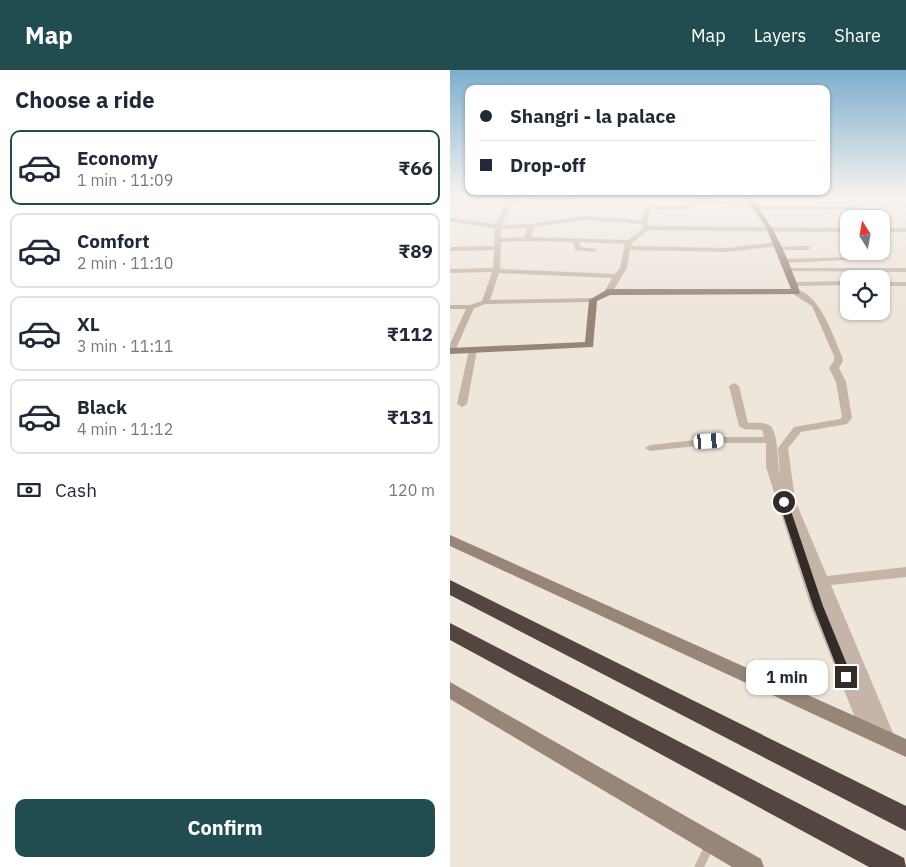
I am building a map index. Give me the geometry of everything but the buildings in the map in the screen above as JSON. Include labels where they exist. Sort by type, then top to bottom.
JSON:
[{"type":"highway","points":[[450,587],[906,819]]},
{"type":"highway","points":[[450,631],[895,867]]},
{"type":"street","points":[[485,302],[496,270],[499,234]]},
{"type":"street","points":[[527,239],[528,234]]},
{"type":"street","points":[[608,292],[623,268],[629,245],[638,234]]},
{"type":"street","points":[[772,234],[795,288],[814,304],[838,356],[839,361],[834,368],[841,382],[847,418],[843,422],[798,429],[784,448],[790,500],[888,740]]},
{"type":"street","points":[[499,240],[576,241],[727,250],[778,246],[808,248]]},
{"type":"street","points":[[576,241],[577,249],[594,250]]},
{"type":"street","points":[[450,249],[498,248]]},
{"type":"street","points":[[785,261],[840,258]]},
{"type":"street","points":[[450,271],[496,270],[618,276]]},
{"type":"street","points":[[788,270],[906,270]]},
{"type":"street","points":[[450,307],[471,307],[485,302],[593,300],[608,292],[795,288],[840,284]]},
{"type":"street","points":[[890,284],[906,284]]},
{"type":"street","points":[[471,307],[450,351],[590,345],[593,300]]},
{"type":"street","points":[[462,404],[473,350]]},
{"type":"street","points":[[734,386],[744,426],[766,427],[771,440],[772,467],[815,597],[868,730]]},
{"type":"street","points":[[650,448],[714,441],[771,440]]},
{"type":"street","points":[[450,540],[906,748]]},
{"type":"street","points":[[823,581],[906,572]]},
{"type":"street","points":[[451,693],[754,867]]},
{"type":"lane","points":[[698,867],[712,843]]},
{"type":"route","points":[[784,502],[818,606],[846,677]]}]
